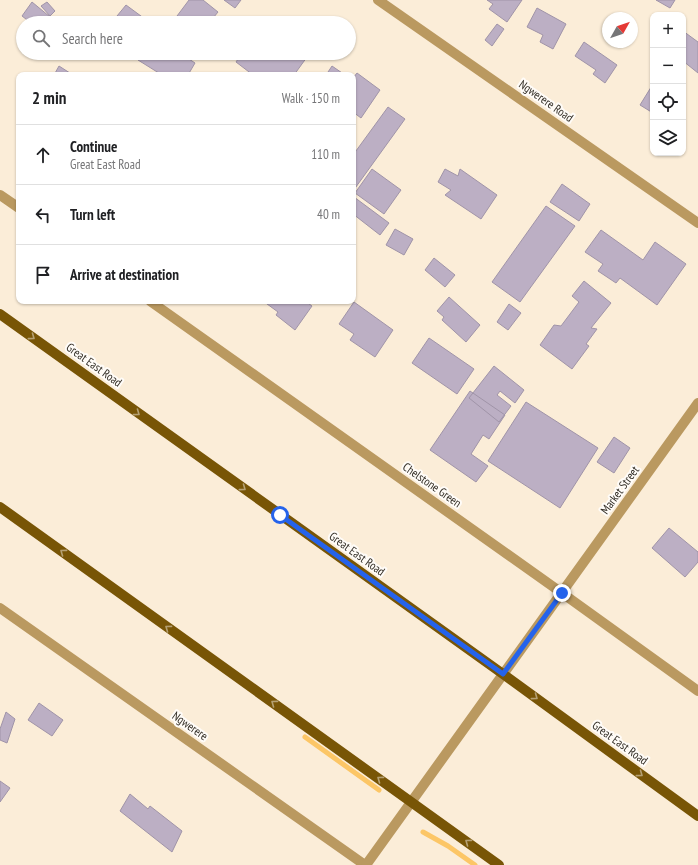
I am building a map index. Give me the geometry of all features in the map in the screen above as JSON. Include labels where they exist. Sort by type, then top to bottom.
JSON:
[{"type":"main road","name":"Great East Road","points":[[0,314],[503,674],[698,816]]},
{"type":"main road","points":[[0,507],[499,865]]},
{"type":"street","name":"Ngwerere Road","points":[[378,0],[698,223]]},
{"type":"street","points":[[0,195],[16,206]]},
{"type":"street","name":"Chelstone Green","points":[[154,304],[698,691]]},
{"type":"street","name":"Market Street","points":[[365,865],[698,403]]},
{"type":"street","name":"Ngwerere","points":[[0,608],[365,865]]},
{"type":"building","points":[[189,0],[203,0],[218,12],[215,16],[177,16]]},
{"type":"building","points":[[224,0],[241,0],[235,8]]},
{"type":"building","points":[[487,0],[522,0],[507,22],[489,9],[493,4]]},
{"type":"building","points":[[656,0],[675,0],[670,8]]},
{"type":"building","points":[[32,2],[49,16],[22,16]]},
{"type":"building","points":[[47,2],[55,11],[50,16],[41,6]]},
{"type":"building","points":[[126,5],[141,16],[117,16]]},
{"type":"building","points":[[537,8],[566,24],[553,49],[540,42],[543,35],[527,27]]},
{"type":"building","points":[[497,24],[504,29],[492,46],[485,40]]},
{"type":"building","points":[[686,33],[698,42],[698,73],[686,63]]},
{"type":"building","points":[[584,42],[617,65],[605,83],[593,74],[596,70],[575,56]]},
{"type":"building","points":[[138,60],[190,60],[195,63],[190,72],[157,72]]},
{"type":"building","points":[[237,60],[305,60],[296,72],[249,72],[236,62]]},
{"type":"building","points":[[59,66],[68,72],[56,72]]},
{"type":"building","points":[[332,66],[341,72],[328,72]]},
{"type":"building","points":[[357,73],[380,90],[361,118],[356,114]]},
{"type":"building","points":[[650,89],[650,111],[640,105]]},
{"type":"building","points":[[388,107],[405,119],[356,187],[356,151]]},
{"type":"building","points":[[372,169],[401,190],[384,214],[356,194]]},
{"type":"building","points":[[445,169],[458,176],[460,169],[497,195],[481,219],[445,195],[451,190],[438,182]]},
{"type":"building","points":[[562,184],[590,204],[579,221],[550,202]]},
{"type":"building","points":[[356,198],[389,223],[380,235],[356,216]]},
{"type":"building","points":[[546,206],[575,226],[520,302],[492,282]]},
{"type":"building","points":[[395,229],[413,239],[404,255],[386,245]]},
{"type":"building","points":[[601,230],[643,260],[655,242],[686,264],[657,305],[620,278],[616,283],[598,271],[603,264],[585,252]]},
{"type":"building","points":[[434,258],[455,275],[445,287],[425,270]]},
{"type":"building","points":[[584,281],[611,303],[591,328],[597,329],[586,344],[589,346],[572,369],[540,345],[554,325],[561,326],[579,302],[572,296]]},
{"type":"building","points":[[449,297],[480,325],[466,342],[442,320],[444,317],[437,311]]},
{"type":"building","points":[[356,303],[393,330],[375,357],[350,340],[354,334],[339,324],[353,304]]},
{"type":"building","points":[[267,304],[309,304],[312,306],[295,330],[276,315],[278,312]]},
{"type":"building","points":[[509,304],[521,313],[508,330],[497,322]]},
{"type":"building","points":[[429,338],[474,369],[457,394],[412,363]]},
{"type":"building","points":[[494,366],[524,390],[515,403],[500,391],[497,395],[511,406],[499,422],[469,398]]},
{"type":"building","points":[[470,391],[505,415],[489,439],[483,435],[471,454],[488,466],[476,482],[430,450]]},
{"type":"building","points":[[526,402],[598,448],[560,508],[488,461]]},
{"type":"building","points":[[614,437],[630,448],[614,473],[597,462]]},
{"type":"building","points":[[669,528],[698,552],[698,562],[685,577],[652,548]]},
{"type":"building","points":[[39,703],[63,720],[52,736],[28,720]]},
{"type":"building","points":[[6,712],[15,719],[7,743],[0,740],[0,729]]},
{"type":"building","points":[[0,781],[10,788],[0,802]]},
{"type":"building","points":[[130,794],[148,809],[150,806],[182,831],[172,852],[120,811]]},
{"type":"waterway","points":[[305,737],[379,790]]},
{"type":"waterway","points":[[423,832],[448,846],[475,865]]},
{"type":"route","points":[[280,515],[503,674],[562,593]]}]
